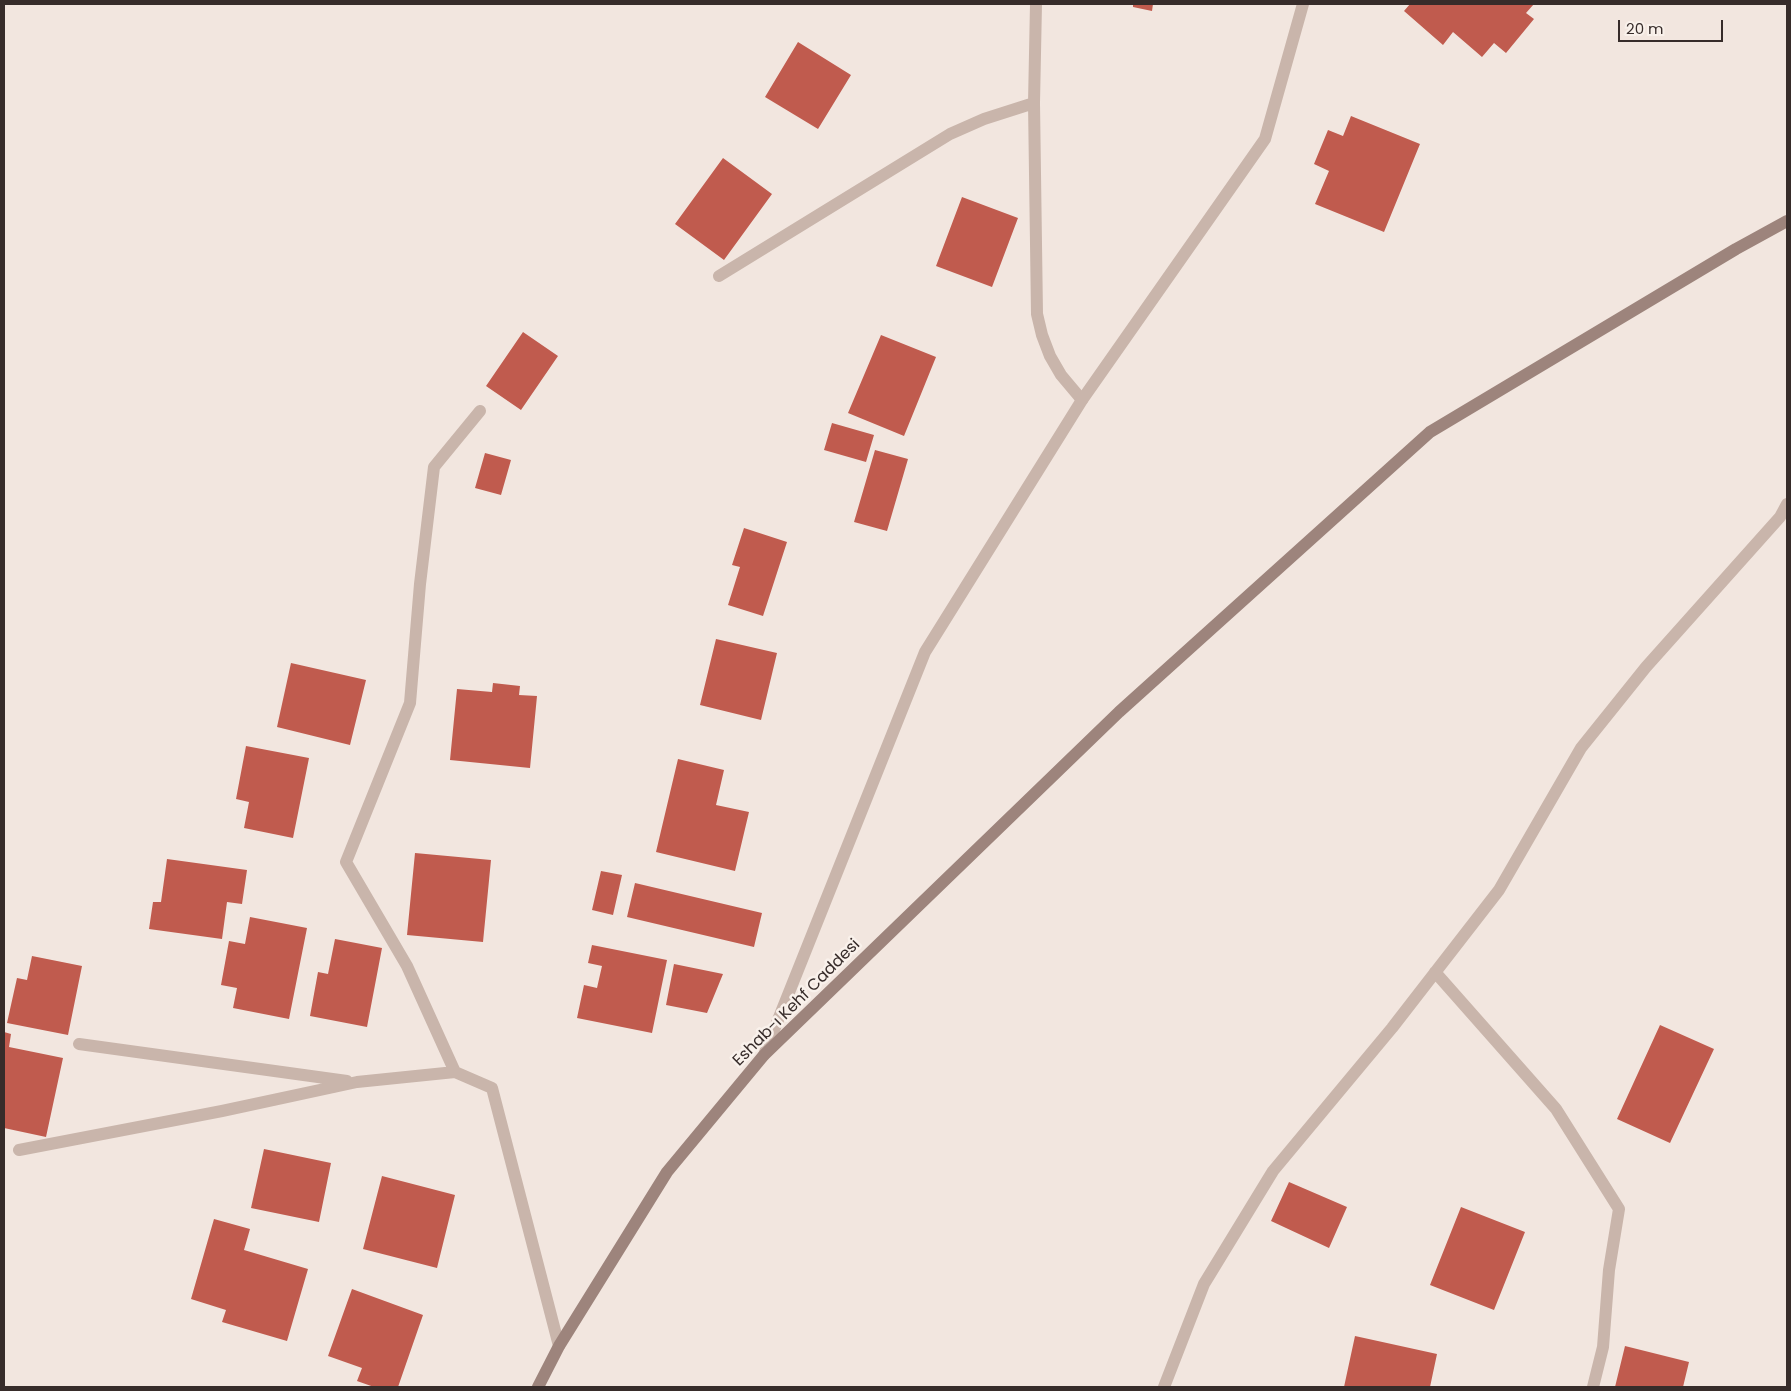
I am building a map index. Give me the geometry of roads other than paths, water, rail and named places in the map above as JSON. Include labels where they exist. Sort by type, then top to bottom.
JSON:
[{"type":"street","points":[[1036,4],[1034,103],[1037,314],[1050,356],[1061,375],[1082,400]]},
{"type":"street","points":[[764,1055],[925,652],[1082,400],[1265,139],[1303,4]]},
{"type":"street","points":[[719,276],[950,134],[984,119],[1034,103]]},
{"type":"street","name":"Eshab-ı Kehf Caddesi","points":[[538,1387],[559,1346],[667,1172],[764,1055],[1119,712],[1430,432],[1736,249],[1787,221]]},
{"type":"street","points":[[455,1072],[407,966],[346,862],[410,703],[420,584],[434,467],[480,411]]},
{"type":"street","points":[[1164,1387],[1204,1284],[1273,1172],[1392,1028],[1500,890],[1581,748],[1646,667],[1780,517],[1787,504]]},
{"type":"street","points":[[1435,972],[1556,1109],[1619,1208],[1609,1270],[1603,1347],[1593,1387]]},
{"type":"street","points":[[79,1044],[357,1082]]},
{"type":"street","points":[[19,1150],[222,1111],[357,1082],[455,1072],[492,1088],[559,1346]]}]
